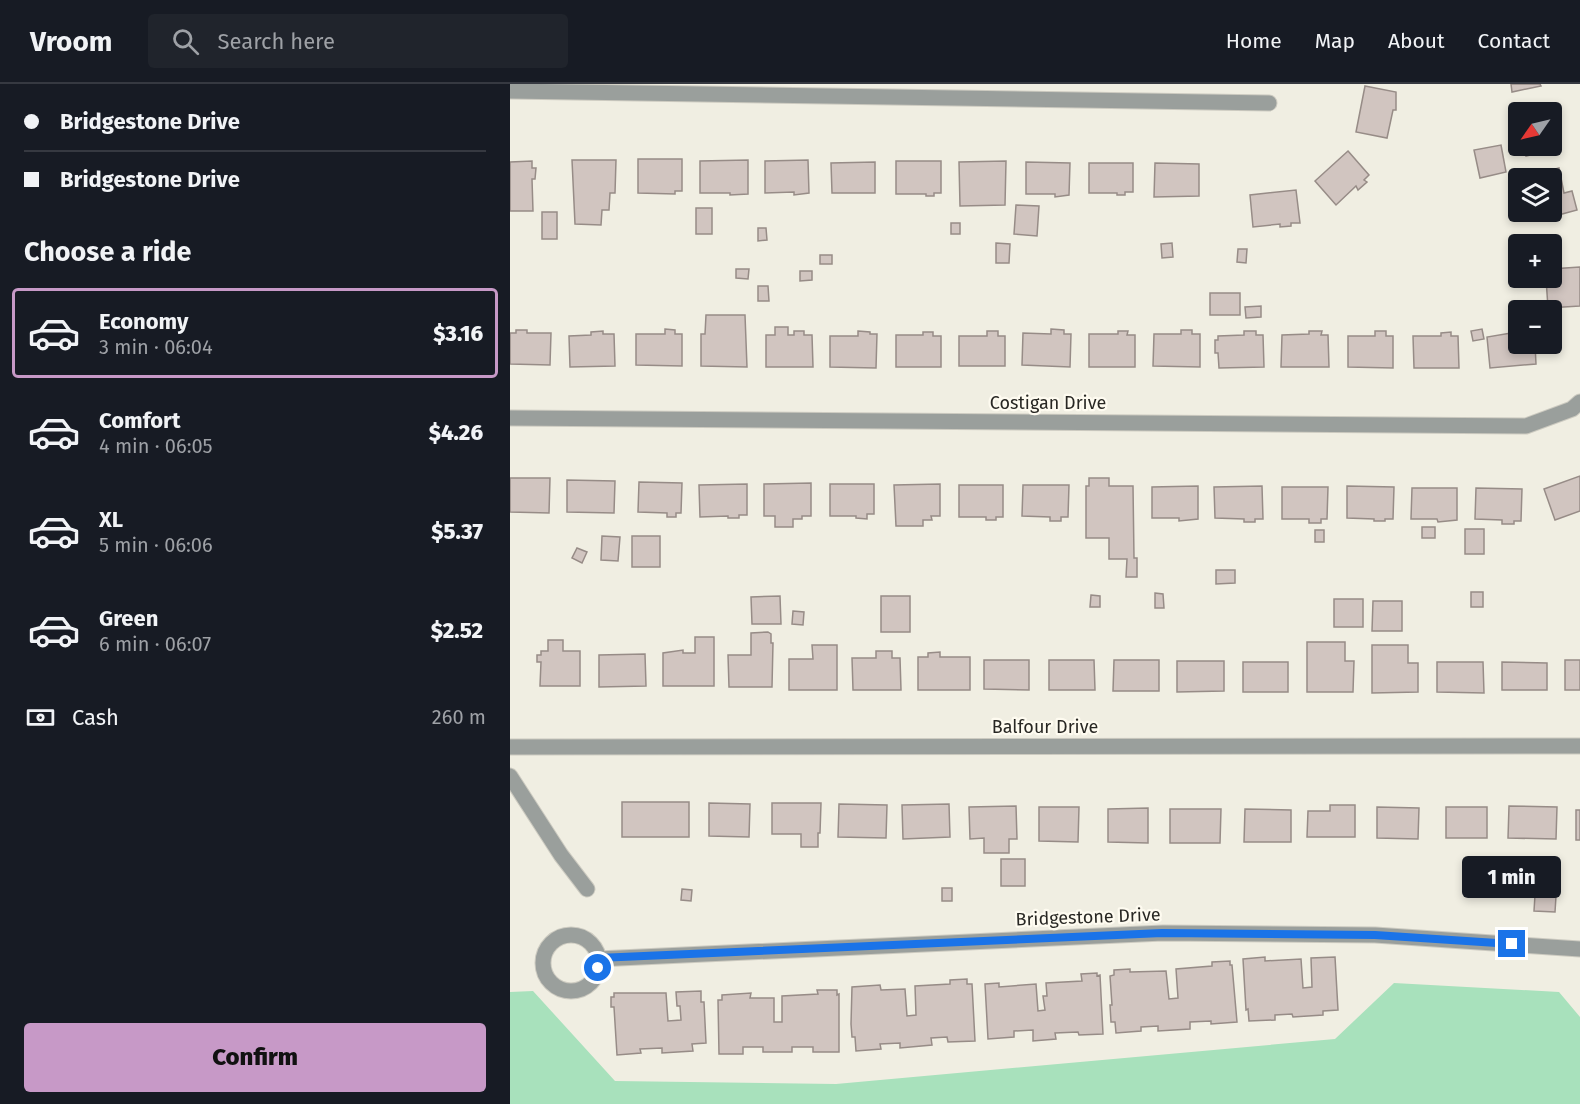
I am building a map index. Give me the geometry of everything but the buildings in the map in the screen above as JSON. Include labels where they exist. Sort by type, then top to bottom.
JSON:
[{"type":"street","points":[[510,91],[1269,103]]},
{"type":"street","name":"Costigan Drive","points":[[510,418],[1526,426],[1572,409],[1580,402]]},
{"type":"street","name":"Balfour Drive","points":[[510,747],[1580,746]]},
{"type":"street","points":[[510,776],[586,889]]},
{"type":"street","name":"Bridgestone Drive","points":[[598,958],[1162,933],[1375,935],[1580,949]]},
{"type":"green space","points":[[1394,983],[1559,992],[1580,1017],[1580,1104],[510,1104],[510,992],[533,991],[615,1081],[836,1084],[1335,1039]]},
{"type":"route","points":[[598,968],[598,958],[1162,933],[1375,935],[1512,944]]}]
